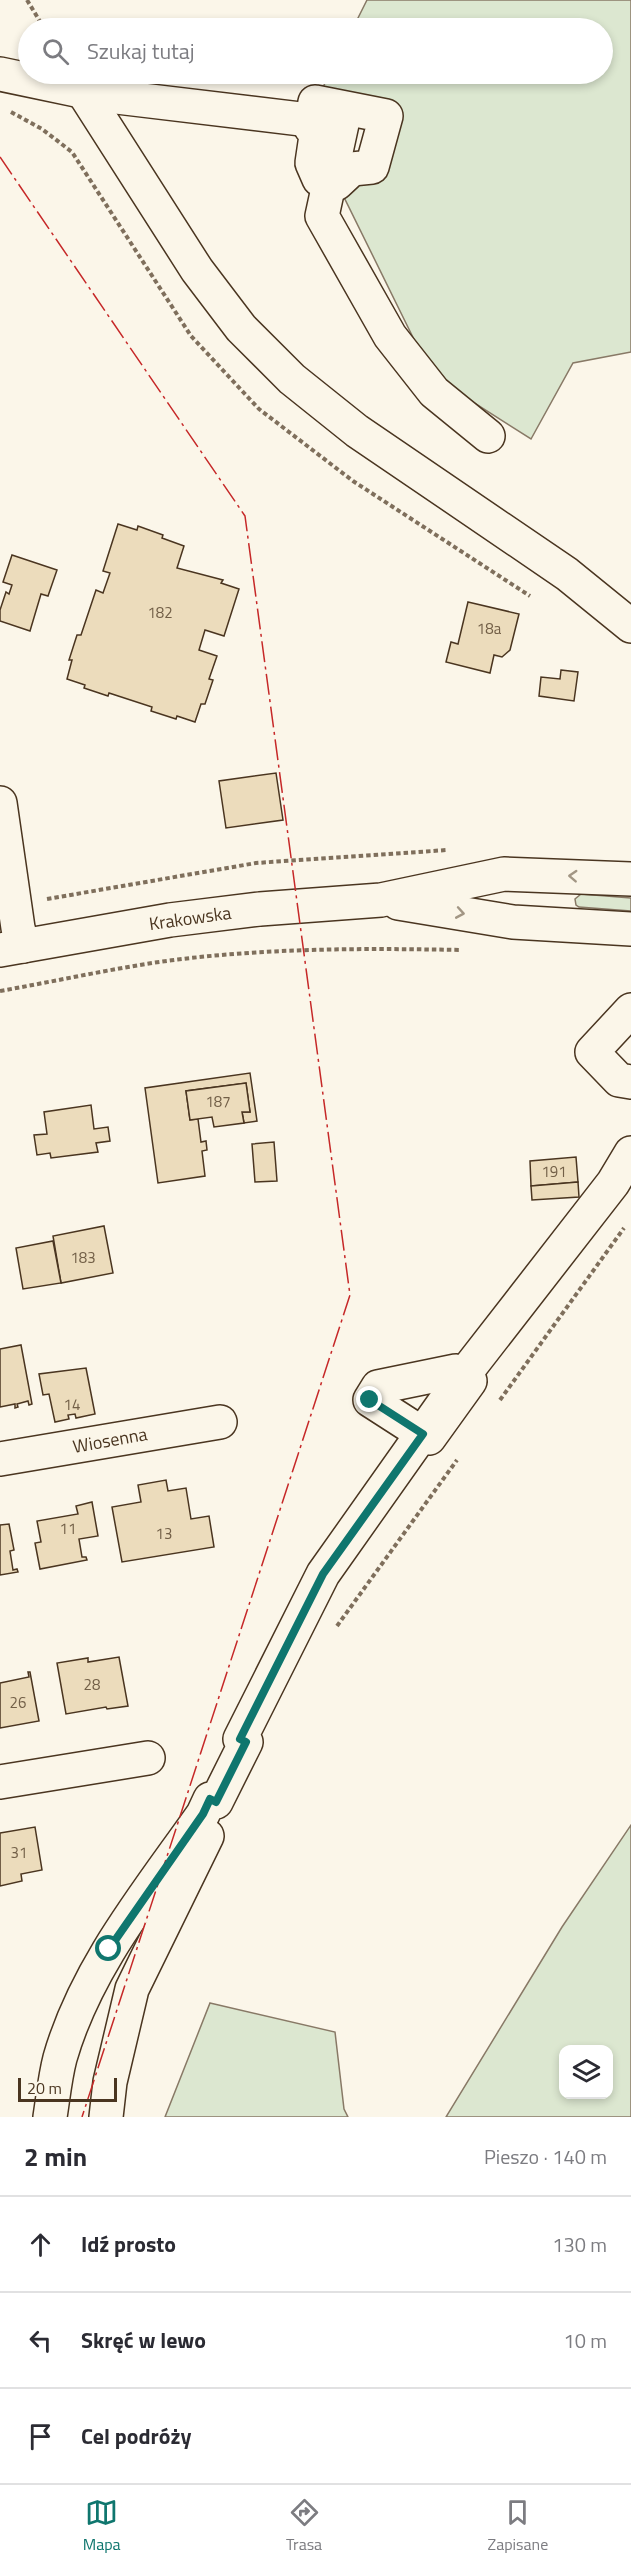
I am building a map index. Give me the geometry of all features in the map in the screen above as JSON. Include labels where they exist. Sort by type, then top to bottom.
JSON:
[{"type":"street","points":[[0,74],[18,76]]},
{"type":"street","points":[[78,84],[342,124],[322,216],[390,336],[434,392],[488,436]]},
{"type":"street","points":[[78,84],[196,270],[241,328],[292,379],[357,431],[567,574],[631,626]]},
{"type":"street","points":[[312,120],[315,102],[386,116],[372,167],[352,169],[337,183],[329,182]]},
{"type":"street","points":[[0,803],[14,905],[11,948]]},
{"type":"street","name":"Krakowska","points":[[11,948],[170,920],[260,909],[381,900],[504,874],[631,879]]},
{"type":"street","name":"Krakowska","points":[[381,900],[513,922],[631,929]]},
{"type":"street","points":[[631,1010],[592,1052],[619,1080],[631,1082]]},
{"type":"street","points":[[216,1802],[255,1734],[240,1739],[323,1574],[463,1376],[613,1183],[631,1153]]},
{"type":"street","points":[[423,1434],[370,1400],[378,1387],[456,1371],[463,1376]]},
{"type":"street","name":"Wiosenna","points":[[0,1459],[220,1422]]},
{"type":"street","points":[[0,1782],[148,1758]]},
{"type":"street","points":[[50,2117],[60,2059],[82,2000],[109,1949],[203,1814],[210,1799],[223,1806],[132,1989],[110,2082],[106,2117]]},
{"type":"path","points":[[27,0],[38,18]]},
{"type":"path","points":[[14,905],[256,863],[458,850]]},
{"type":"path","points":[[0,991],[152,963],[214,957],[299,950],[466,950]]},
{"type":"path","points":[[500,1400],[624,1227]]},
{"type":"path","points":[[334,1631],[458,1458]]},
{"type":"green space","points":[[367,0],[631,0],[631,352],[573,363],[531,439],[432,376],[337,183],[386,117],[315,102],[325,84],[613,84],[613,18],[358,18]]},
{"type":"green space","points":[[581,894],[631,898],[631,911],[579,907],[575,899]]},
{"type":"green space","points":[[631,1825],[631,2117],[446,2117],[562,1927]]},
{"type":"green space","points":[[210,2003],[335,2032],[344,2109],[348,2117],[165,2117]]},
{"type":"building","points":[[118,524],[137,530],[138,526],[184,546],[177,568],[223,580],[221,583],[239,589],[224,636],[205,630],[199,650],[217,656],[209,679],[213,680],[205,704],[201,704],[195,722],[151,711],[152,707],[109,693],[108,696],[84,688],[85,685],[67,679],[72,660],[69,660],[77,635],[81,635],[96,590],[103,593],[110,573],[103,571]]},
{"type":"building","points":[[12,555],[57,570],[48,596],[41,594],[30,631],[0,621],[0,610],[6,592],[9,594],[12,585],[3,582]]},
{"type":"building","points":[[468,602],[519,614],[510,650],[502,657],[494,655],[490,673],[446,662],[451,642],[458,644]]},
{"type":"building","points":[[561,670],[578,672],[574,701],[539,696],[541,677],[560,679]]},
{"type":"building","points":[[276,773],[283,820],[226,828],[219,781]]},
{"type":"building","points":[[250,1073],[257,1121],[244,1123],[242,1112],[250,1112],[246,1083],[186,1091],[190,1120],[198,1119],[201,1142],[206,1141],[207,1150],[202,1151],[205,1176],[158,1183],[145,1088]]},
{"type":"building","points":[[246,1083],[250,1112],[242,1112],[244,1123],[214,1127],[212,1117],[190,1120],[186,1091]]},
{"type":"building","points":[[91,1105],[94,1129],[108,1127],[110,1141],[96,1143],[98,1152],[51,1158],[50,1153],[37,1155],[34,1135],[47,1134],[44,1112]]},
{"type":"building","points":[[274,1142],[277,1181],[255,1182],[252,1144]]},
{"type":"building","points":[[576,1157],[578,1182],[531,1186],[530,1161]]},
{"type":"building","points":[[578,1182],[579,1197],[532,1200],[531,1186]]},
{"type":"building","points":[[104,1226],[113,1273],[61,1283],[53,1236]]},
{"type":"building","points":[[53,1241],[61,1283],[23,1289],[16,1248]]},
{"type":"building","points":[[21,1345],[32,1404],[29,1405],[28,1401],[17,1404],[18,1407],[15,1408],[15,1404],[0,1407],[0,1349]]},
{"type":"building","points":[[86,1368],[95,1414],[76,1418],[75,1414],[68,1415],[69,1419],[55,1422],[49,1394],[43,1395],[39,1374]]},
{"type":"building","points":[[166,1480],[168,1491],[186,1488],[191,1519],[209,1516],[214,1547],[122,1562],[112,1507],[141,1502],[138,1485]]},
{"type":"building","points":[[92,1502],[98,1536],[79,1539],[82,1557],[86,1557],[87,1560],[40,1569],[35,1543],[41,1542],[37,1521],[78,1514],[76,1506]]},
{"type":"building","points":[[9,1524],[14,1550],[10,1551],[13,1570],[17,1569],[18,1572],[0,1575],[0,1525]]},
{"type":"building","points":[[119,1657],[128,1706],[107,1709],[106,1707],[66,1714],[57,1663],[88,1658],[88,1662]]},
{"type":"building","points":[[28,1672],[30,1672],[39,1721],[0,1728],[0,1683],[29,1677]]},
{"type":"building","points":[[35,1827],[42,1870],[21,1874],[22,1881],[0,1886],[0,1833]]},
{"type":"power","points":[[0,157],[245,516],[350,1295],[82,2117]]},
{"type":"route","points":[[109,1949],[203,1814],[210,1799],[216,1802],[246,1742],[240,1739],[323,1574],[423,1434],[370,1400]]}]
